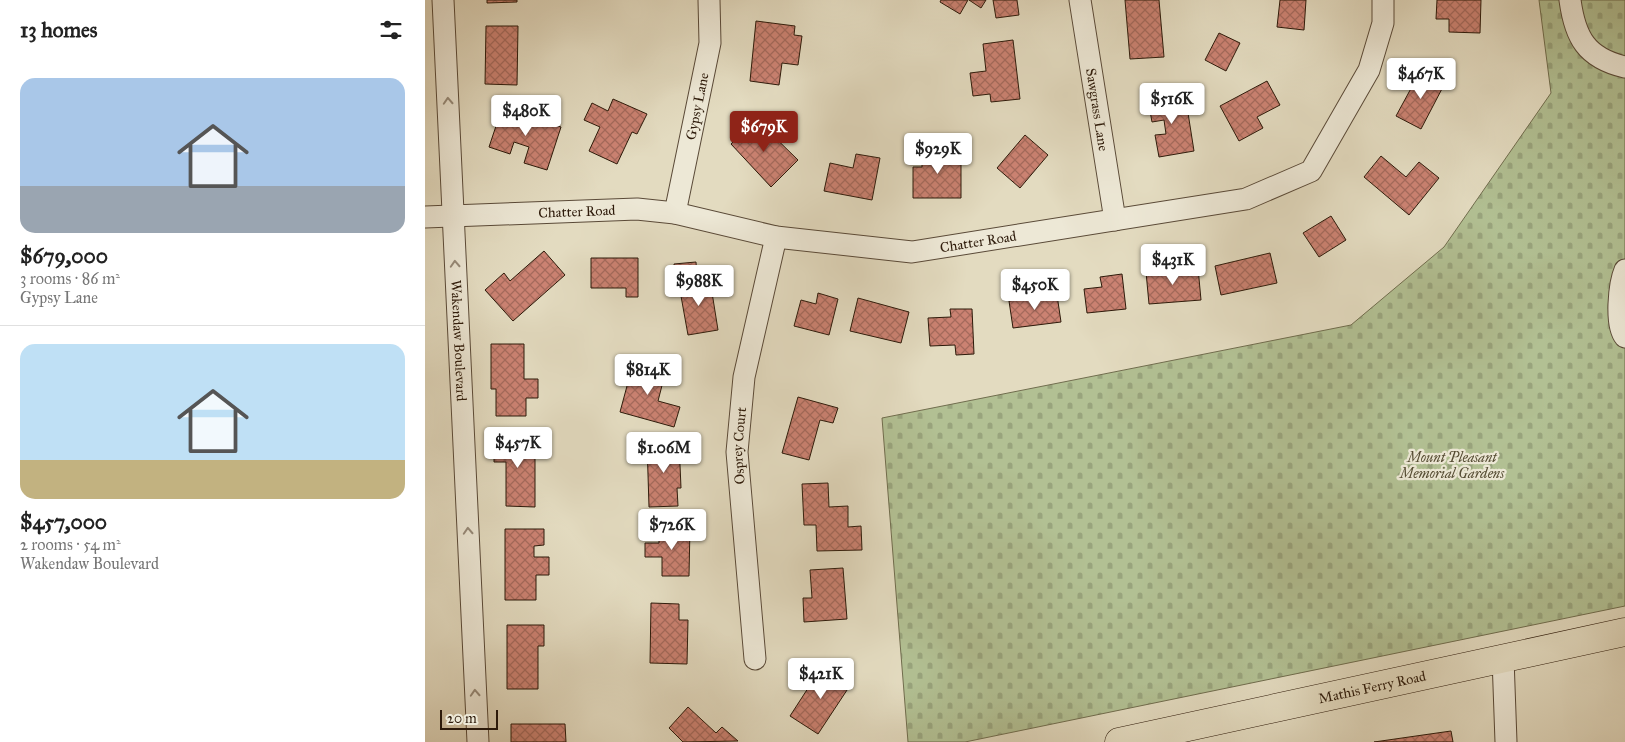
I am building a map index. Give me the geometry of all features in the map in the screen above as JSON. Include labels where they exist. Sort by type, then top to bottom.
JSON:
[{"type":"main road","name":"Mathis Ferry Road","points":[[1119,742],[1625,632]]},
{"type":"street","name":"Wakendaw Boulevard","points":[[443,0],[478,742]]},
{"type":"street","name":"Gypsy Lane","points":[[675,213],[710,43],[709,0]]},
{"type":"street","name":"Sawgrass Lane","points":[[1079,0],[1115,220]]},
{"type":"street","name":"Chatter Road","points":[[425,217],[637,209],[675,213],[776,237],[912,252],[1246,199],[1311,171],[1369,70],[1383,22],[1383,0]]},
{"type":"street","points":[[1570,0],[1573,22],[1582,42],[1601,59],[1625,67]]},
{"type":"street","name":"Osprey Court","points":[[755,659],[737,452],[744,377],[776,237]]},
{"type":"street","points":[[1625,270],[1621,279],[1619,306],[1621,332],[1625,337]]},
{"type":"street","points":[[1503,658],[1506,742]]},
{"type":"green space","name":"Mount Pleasant Memorial Gardens","points":[[1539,0],[1625,0],[1625,606],[965,742],[908,742],[882,418],[1351,325],[1444,247],[1551,93]]},
{"type":"building","points":[[487,0],[517,0],[517,2],[487,3]]},
{"type":"building","points":[[941,0],[968,0],[960,14],[940,2]]},
{"type":"building","points":[[969,0],[986,0],[981,8]]},
{"type":"building","points":[[993,0],[1017,0],[1019,15],[996,18]]},
{"type":"building","points":[[1125,0],[1159,0],[1164,57],[1130,59]]},
{"type":"building","points":[[1280,0],[1306,0],[1304,30],[1277,27]]},
{"type":"building","points":[[1437,0],[1481,0],[1480,33],[1449,32],[1449,19],[1436,19]]},
{"type":"building","points":[[756,21],[795,26],[794,35],[802,36],[798,65],[782,63],[779,85],[750,81]]},
{"type":"building","points":[[486,26],[518,26],[517,85],[485,84]]},
{"type":"building","points":[[1219,33],[1240,43],[1226,71],[1205,60]]},
{"type":"building","points":[[1013,40],[1020,99],[991,102],[990,94],[973,96],[970,73],[986,71],[983,44]]},
{"type":"building","points":[[1421,70],[1445,83],[1421,129],[1396,116]]},
{"type":"building","points":[[1267,81],[1280,105],[1257,117],[1263,128],[1239,141],[1220,106]]},
{"type":"building","points":[[1185,94],[1194,151],[1159,157],[1155,135],[1166,134],[1164,120],[1152,122],[1148,100]]},
{"type":"building","points":[[613,99],[647,114],[637,134],[632,132],[617,164],[589,151],[600,127],[584,120],[592,103],[608,111]]},
{"type":"building","points":[[502,108],[561,127],[547,170],[524,163],[529,147],[514,142],[510,154],[489,147]]},
{"type":"building","points":[[756,119],[798,160],[771,187],[731,144]]},
{"type":"building","points":[[1025,135],[1048,155],[1020,188],[997,168]]},
{"type":"building","points":[[922,150],[961,150],[961,198],[913,198],[913,167],[922,167]]},
{"type":"building","points":[[856,154],[880,158],[872,200],[824,191],[830,163],[853,168]]},
{"type":"building","points":[[1381,156],[1406,177],[1419,162],[1439,178],[1409,215],[1364,177]]},
{"type":"building","points":[[1331,216],[1346,240],[1319,257],[1303,233]]},
{"type":"building","points":[[544,251],[565,275],[513,321],[485,290],[504,273],[510,281]]},
{"type":"building","points":[[1270,253],[1277,283],[1221,295],[1215,266]]},
{"type":"building","points":[[591,258],[638,258],[638,297],[626,297],[626,288],[591,288]]},
{"type":"building","points":[[696,262],[697,277],[675,279],[674,264]]},
{"type":"building","points":[[1198,268],[1201,300],[1149,304],[1146,272]]},
{"type":"building","points":[[1122,274],[1126,309],[1087,313],[1084,289],[1102,287],[1100,277]]},
{"type":"building","points":[[710,280],[718,330],[688,335],[679,285]]},
{"type":"building","points":[[818,293],[838,299],[829,335],[794,326],[801,300],[816,304]]},
{"type":"building","points":[[1057,295],[1061,322],[1013,328],[1009,301]]},
{"type":"building","points":[[858,298],[909,312],[901,343],[850,331]]},
{"type":"building","points":[[950,309],[972,309],[974,354],[956,355],[955,345],[930,346],[928,318],[951,317]]},
{"type":"building","points":[[491,344],[524,344],[524,379],[538,379],[538,398],[526,398],[526,416],[496,416],[496,389],[491,389]]},
{"type":"building","points":[[634,360],[666,370],[658,401],[680,407],[674,427],[620,412]]},
{"type":"building","points":[[798,397],[838,408],[833,423],[820,420],[809,460],[782,453]]},
{"type":"building","points":[[494,437],[535,438],[535,507],[506,506],[506,462],[494,462]]},
{"type":"building","points":[[679,442],[681,488],[677,488],[678,506],[649,507],[647,443]]},
{"type":"building","points":[[828,483],[829,507],[848,506],[848,527],[861,526],[862,550],[817,551],[816,525],[804,525],[802,484]]},
{"type":"building","points":[[659,527],[690,527],[689,576],[662,576],[662,557],[645,557],[645,543],[659,543]]},
{"type":"building","points":[[505,529],[544,529],[544,545],[534,546],[534,557],[549,557],[549,575],[536,575],[536,600],[505,600]]},
{"type":"building","points":[[843,568],[847,619],[804,622],[803,598],[812,598],[810,570]]},
{"type":"building","points":[[651,603],[679,604],[679,620],[688,620],[687,664],[650,663]]},
{"type":"building","points":[[507,625],[544,625],[544,646],[538,646],[538,689],[507,689]]},
{"type":"building","points":[[823,665],[851,684],[818,734],[790,716]]},
{"type":"building","points":[[688,707],[716,733],[722,727],[738,741],[683,742],[669,728]]},
{"type":"building","points":[[511,724],[565,724],[566,742],[511,742]]},
{"type":"building","points":[[1451,731],[1453,742],[1374,742]]}]
